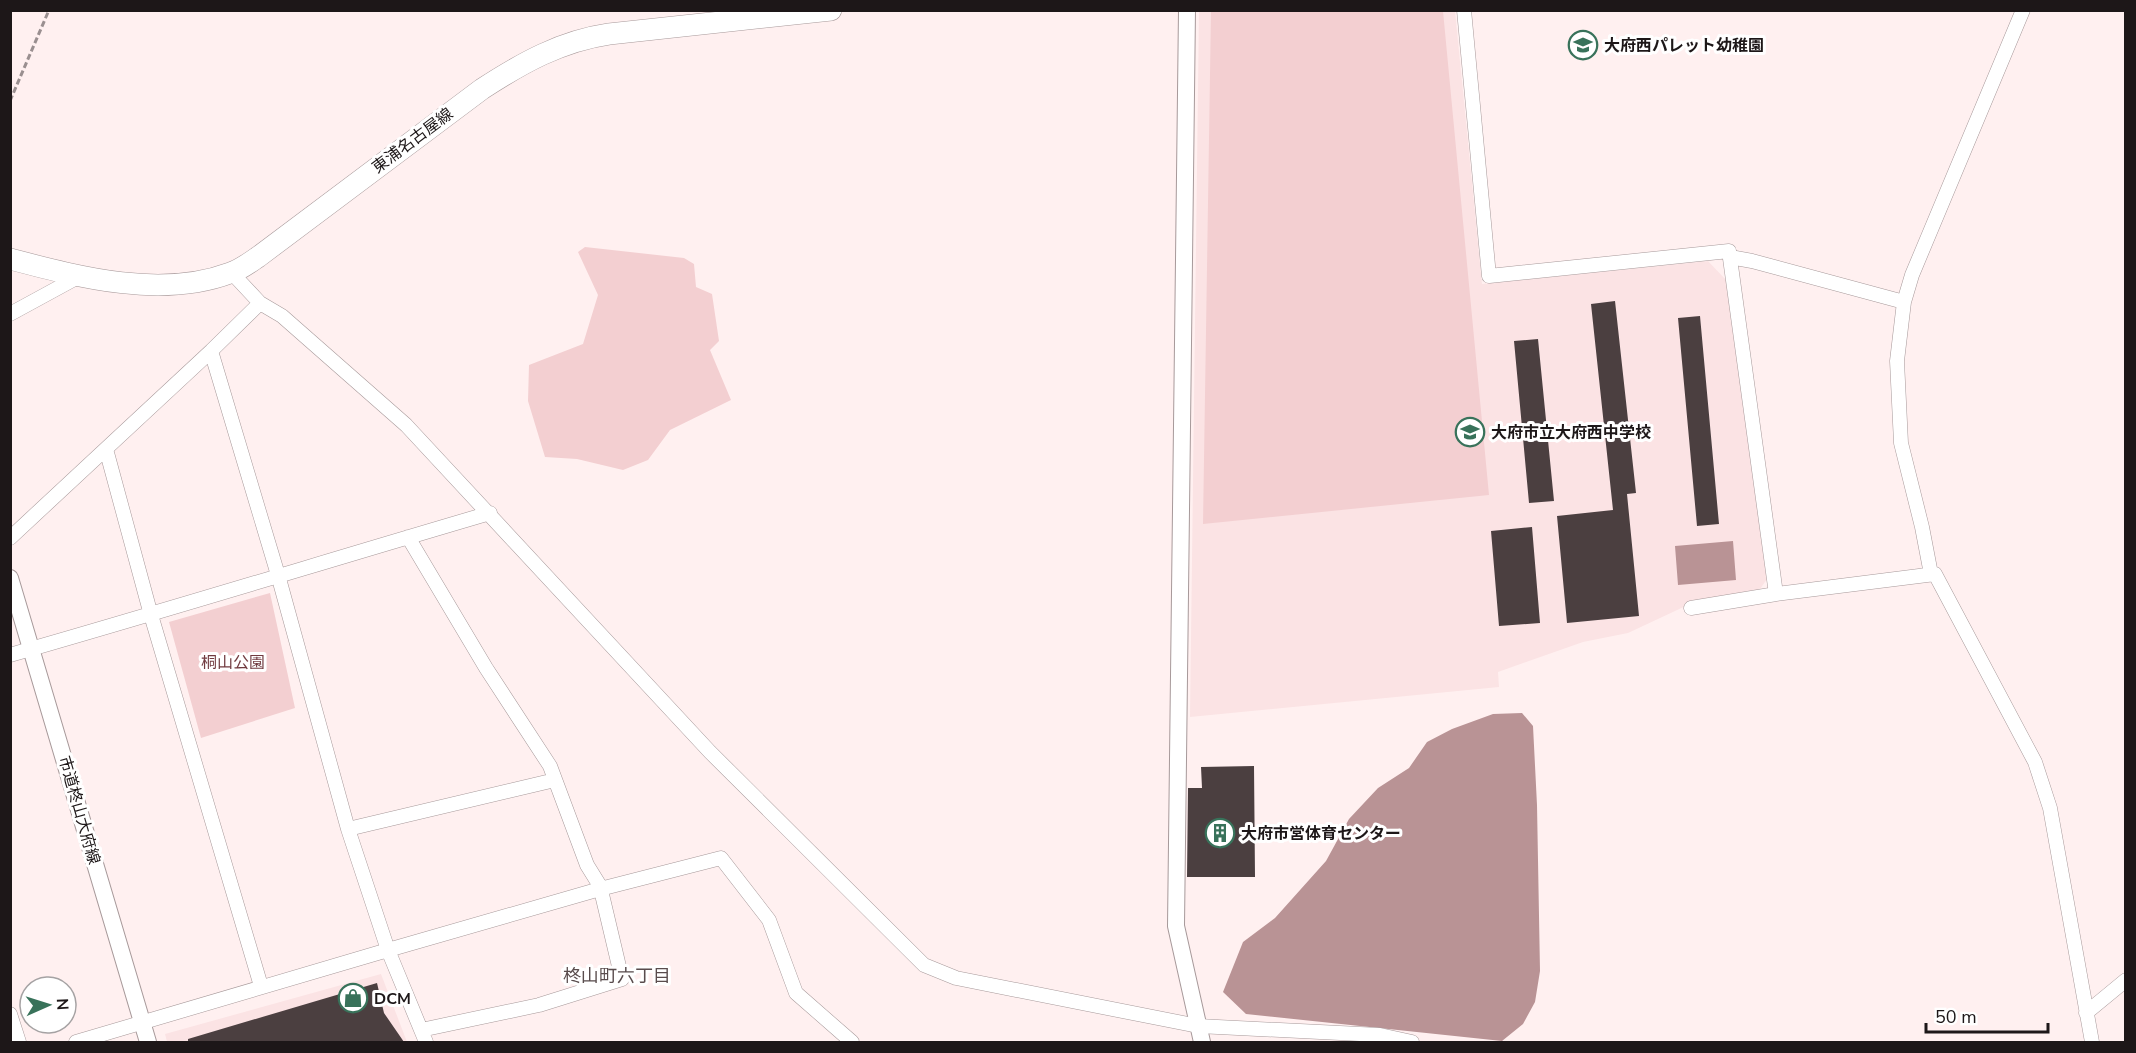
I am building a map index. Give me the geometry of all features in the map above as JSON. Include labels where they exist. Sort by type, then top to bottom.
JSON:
[{"type":"main road","name":"東浦名古屋線","points":[[10,259],[78,276],[123,284],[180,284],[232,273],[258,257],[482,88],[514,68],[556,47],[585,38],[609,34],[831,10]]},
{"type":"street","points":[[1187,10],[1176,926],[1202,1042]]},
{"type":"street","points":[[1464,10],[1489,276],[1729,251],[1776,594]]},
{"type":"street","points":[[1931,574],[1901,443],[1897,362],[1904,302],[1912,275],[2023,10]]},
{"type":"street","points":[[1730,257],[1904,302]]},
{"type":"street","points":[[232,273],[260,303],[282,316],[406,425],[710,752],[924,965],[956,978],[1197,1026],[1380,1035],[1413,1042]]},
{"type":"street","points":[[10,314],[78,276]]},
{"type":"street","points":[[10,537],[260,303]]},
{"type":"street","points":[[211,351],[278,575],[348,829],[388,950],[423,1036],[539,1005],[622,979],[600,889],[587,865],[549,766],[486,668],[408,537]]},
{"type":"street","points":[[106,449],[151,615],[261,986]]},
{"type":"street","points":[[10,654],[151,615],[490,513]]},
{"type":"street","points":[[1691,608],[1776,594],[1935,574],[2035,762],[2050,808],[2092,1042]]},
{"type":"street","name":"市道柊山大府線","points":[[10,578],[33,648],[148,1042]]},
{"type":"street","points":[[348,829],[555,780]]},
{"type":"street","points":[[76,1042],[142,1024],[261,986],[600,889],[721,858],[769,920],[796,993],[852,1042]]},
{"type":"street","points":[[2086,1013],[2126,980]]},
{"type":"street","points":[[10,1014],[19,1042]]},
{"type":"path","points":[[10,101],[49,10]]},
{"type":"shaded area","name":"大府市立大府西中学校","points":[[1199,11],[1455,11],[1482,284],[1708,261],[1726,280],[1767,579],[1758,592],[1690,604],[1628,633],[1583,642],[1498,672],[1499,687],[1190,717]]},
{"type":"shaded area","points":[[1733,541],[1736,580],[1678,585],[1675,546]]},
{"type":"shaded area","points":[[1522,713],[1533,726],[1540,971],[1535,1002],[1523,1024],[1502,1041],[1246,1014],[1223,992],[1243,942],[1275,918],[1326,861],[1349,819],[1378,788],[1409,768],[1427,742],[1452,729],[1493,714]]},
{"type":"shaded area","name":"DCM","points":[[381,974],[407,1042],[167,1042],[165,1034]]},
{"type":"green space","points":[[1211,11],[1443,11],[1489,495],[1203,524]]},
{"type":"green space","points":[[585,247],[684,258],[694,264],[696,287],[712,294],[719,341],[710,350],[731,400],[670,430],[648,460],[623,470],[577,459],[545,457],[528,401],[529,365],[583,344],[598,295],[578,252]]},
{"type":"green space","name":"桐山公園","points":[[270,593],[295,708],[201,738],[169,622]]},
{"type":"building","points":[[1615,301],[1636,493],[1627,494],[1639,616],[1567,623],[1557,516],[1613,510],[1591,304]]},
{"type":"building","points":[[1700,316],[1719,524],[1697,526],[1678,318]]},
{"type":"building","points":[[1538,339],[1554,501],[1529,503],[1514,341]]},
{"type":"building","points":[[1532,527],[1540,623],[1499,626],[1491,531]]},
{"type":"building","name":"大府市営体育センター","points":[[1254,766],[1255,877],[1187,877],[1188,788],[1202,788],[1201,767]]},
{"type":"building","name":"DCM","points":[[377,983],[384,1013],[404,1042],[188,1042],[188,1039]]},
{"type":"place","name":"大府西パレット幼稚園","points":[[1583,45]]},
{"type":"place","name":"大府市立大府西中学校","points":[[1470,432]]},
{"type":"place","name":"大府市営体育センター","points":[[1220,833]]},
{"type":"place","name":"DCM","points":[[353,998]]},
{"type":"district","name":"柊山町六丁目","points":[[617,976]]}]
